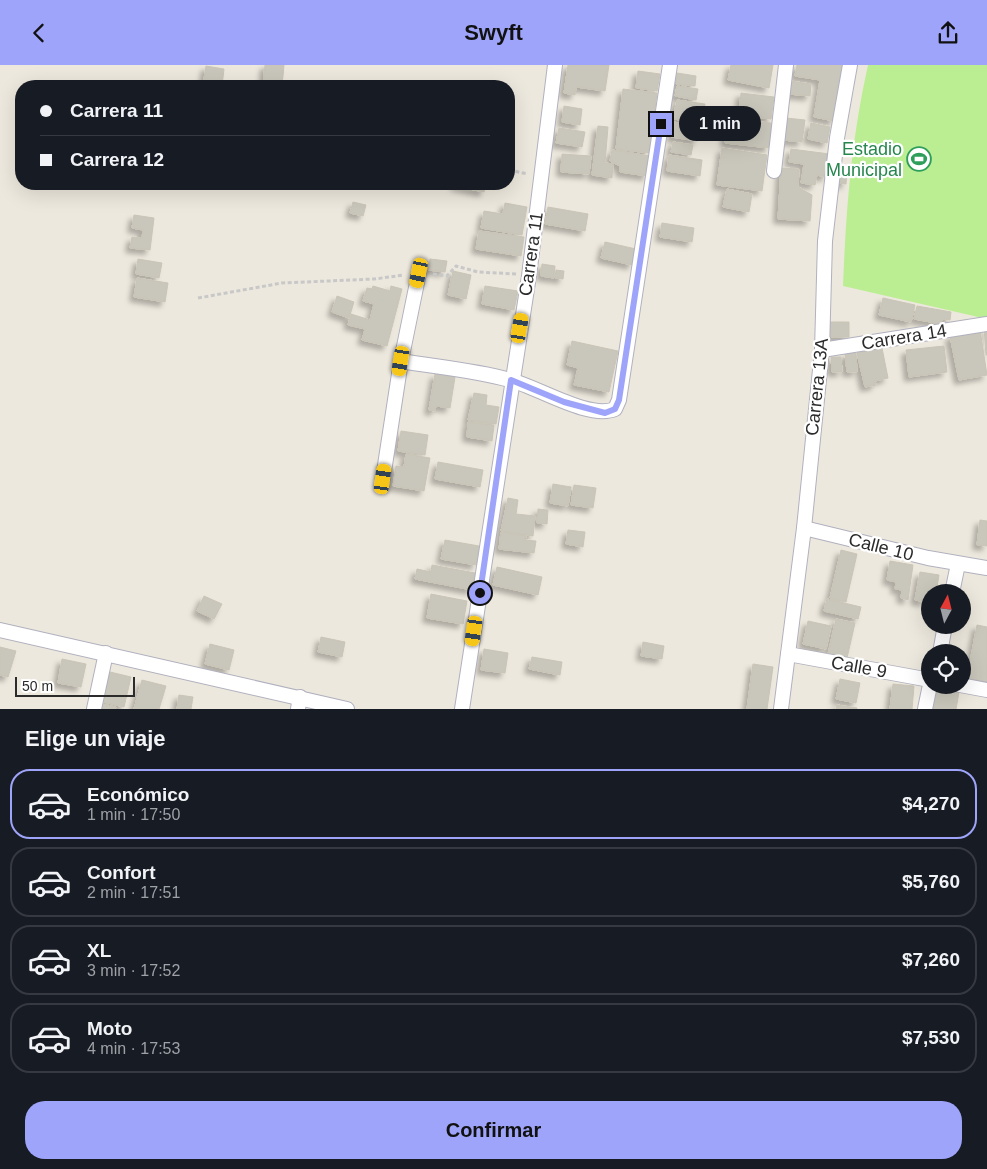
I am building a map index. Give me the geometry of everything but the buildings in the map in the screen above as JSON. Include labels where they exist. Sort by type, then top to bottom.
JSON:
[{"type":"street","name":"Carrera 11","points":[[462,709],[511,380],[529,276],[555,65]]},
{"type":"street","points":[[401,361],[511,380],[564,402],[605,413],[615,409],[619,400],[670,65]]},
{"type":"street","points":[[774,171],[786,65]]},
{"type":"street","name":"Carrera 13A","points":[[781,709],[804,528],[822,350],[825,241],[837,138],[850,65]]},
{"type":"street","points":[[383,479],[401,361],[419,273]]},
{"type":"street","name":"Carrera 14","points":[[822,350],[987,324]]},
{"type":"street","name":"Calle 10","points":[[804,528],[958,564],[987,568]]},
{"type":"street","points":[[954,584],[958,564]]},
{"type":"street","points":[[0,630],[106,653],[299,703],[347,709]]},
{"type":"street","points":[[94,709],[106,653]]},
{"type":"street","name":"Calle 9","points":[[788,654],[921,677]]},
{"type":"street","points":[[971,687],[987,690]]},
{"type":"street","points":[[925,709],[928,694]]},
{"type":"path","points":[[515,171],[540,177]]},
{"type":"path","points":[[198,298],[282,283],[374,279],[419,273],[447,276],[456,266],[478,272],[529,276]]},
{"type":"green space","name":"Estadio Municipal","points":[[868,65],[987,65],[987,319],[843,286],[850,175],[857,121]]},
{"type":"place","name":"Estadio Municipal","points":[[919,159]]},
{"type":"route","points":[[480,593],[511,380],[564,402],[605,413],[615,409],[619,400],[661,124]]}]
